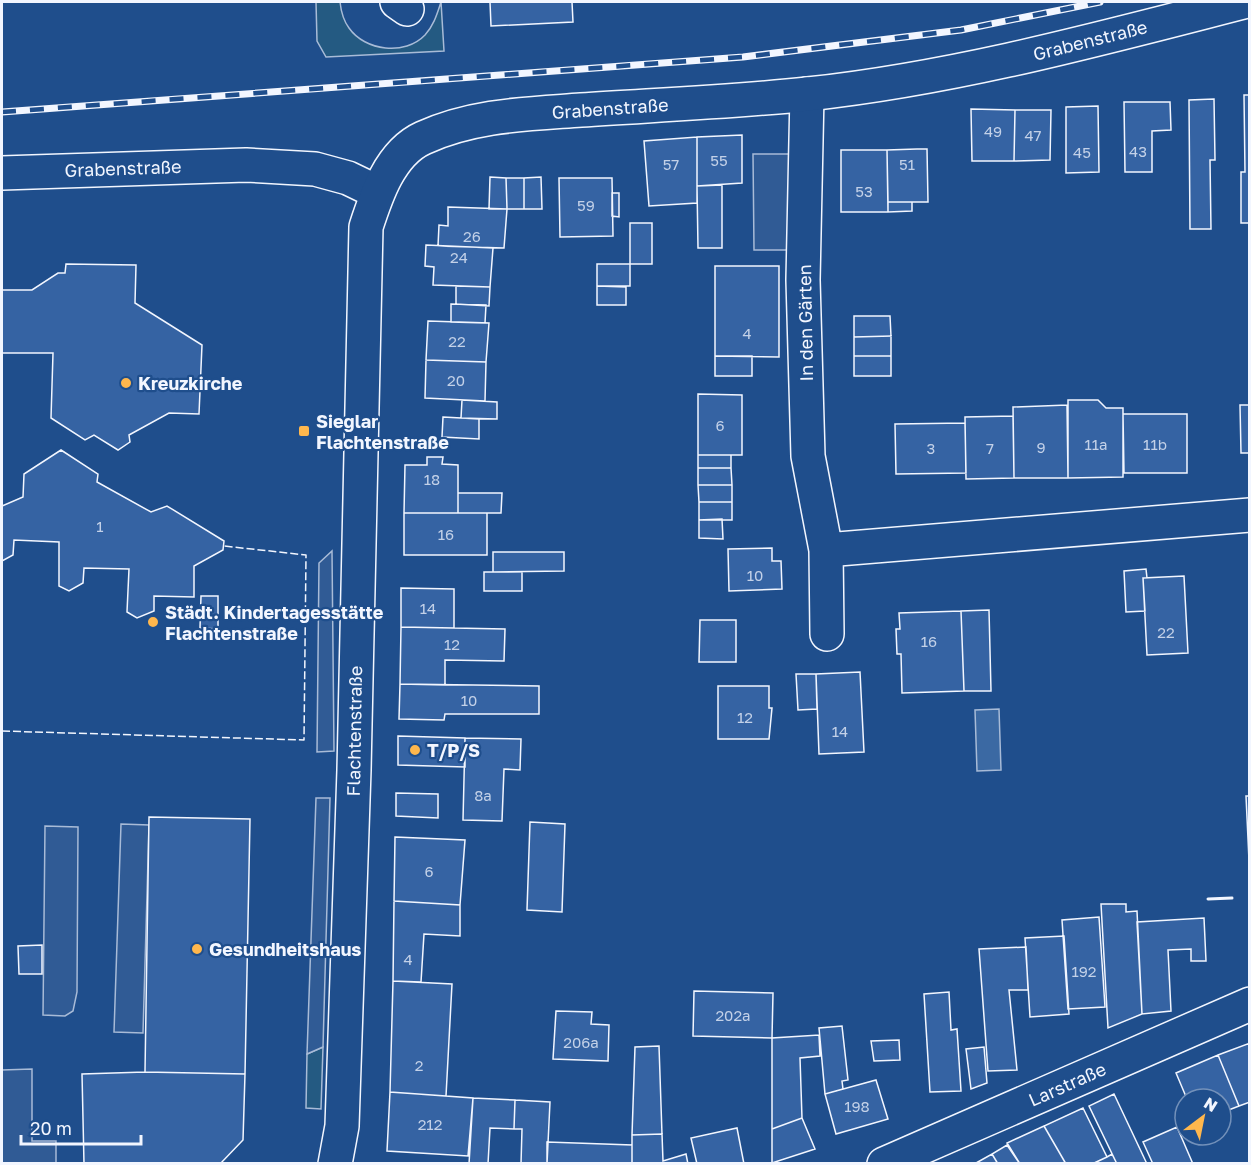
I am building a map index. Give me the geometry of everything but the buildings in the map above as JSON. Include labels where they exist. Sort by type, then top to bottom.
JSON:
[{"type":"street","name":"Grabenstraße","points":[[2,172],[246,165],[315,169],[348,178],[377,192],[397,160],[421,138],[488,117],[807,94],[932,77],[994,64],[1243,2]]},
{"type":"street","name":"In den Gärten","points":[[807,94],[803,280],[808,456],[826,550],[827,634]]},
{"type":"street","name":"Flachtenstraße","points":[[335,1164],[342,1126],[354,770],[366,227],[377,192]]},
{"type":"street","points":[[826,550],[1250,515]]},
{"type":"street","name":"Larstraße","points":[[884,1164],[1250,1004]]},
{"type":"shaded area","points":[[316,2],[340,2],[345,22],[356,36],[375,46],[396,48],[417,42],[425,35],[437,15],[441,2],[444,51],[326,57],[317,41]]},
{"type":"shaded area","points":[[753,154],[789,154],[789,250],[754,250]]},
{"type":"shaded area","points":[[332,551],[334,751],[317,752],[319,563]]},
{"type":"shaded area","points":[[999,709],[1001,770],[977,771],[975,710]]},
{"type":"shaded area","points":[[316,798],[330,798],[323,1047],[307,1054]]},
{"type":"shaded area","points":[[121,824],[149,825],[143,1033],[114,1032]]},
{"type":"shaded area","points":[[45,826],[78,827],[77,992],[73,1011],[65,1016],[43,1015]]},
{"type":"shaded area","points":[[323,1047],[321,1109],[306,1108],[307,1054]]},
{"type":"shaded area","points":[[32,1069],[32,1141],[56,1141],[56,1163],[2,1163],[2,1070]]},
{"type":"railway","points":[[2,112],[743,57],[961,30],[1100,2]]},
{"type":"fence","points":[[2,731],[304,740],[306,555],[224,546]]},
{"type":"wall","points":[[1208,899],[1232,898]]},
{"type":"place","name":"Kreuzkirche","points":[[126,383]]},
{"type":"place","name":"Sieglar Flachtenstraße","points":[[304,431]]},
{"type":"place","name":"Städt. Kindertagesstätte Flachtenstraße","points":[[153,622]]},
{"type":"place","name":"T/P/S","points":[[415,750]]},
{"type":"place","name":"Gesundheitshaus","points":[[197,949]]}]
